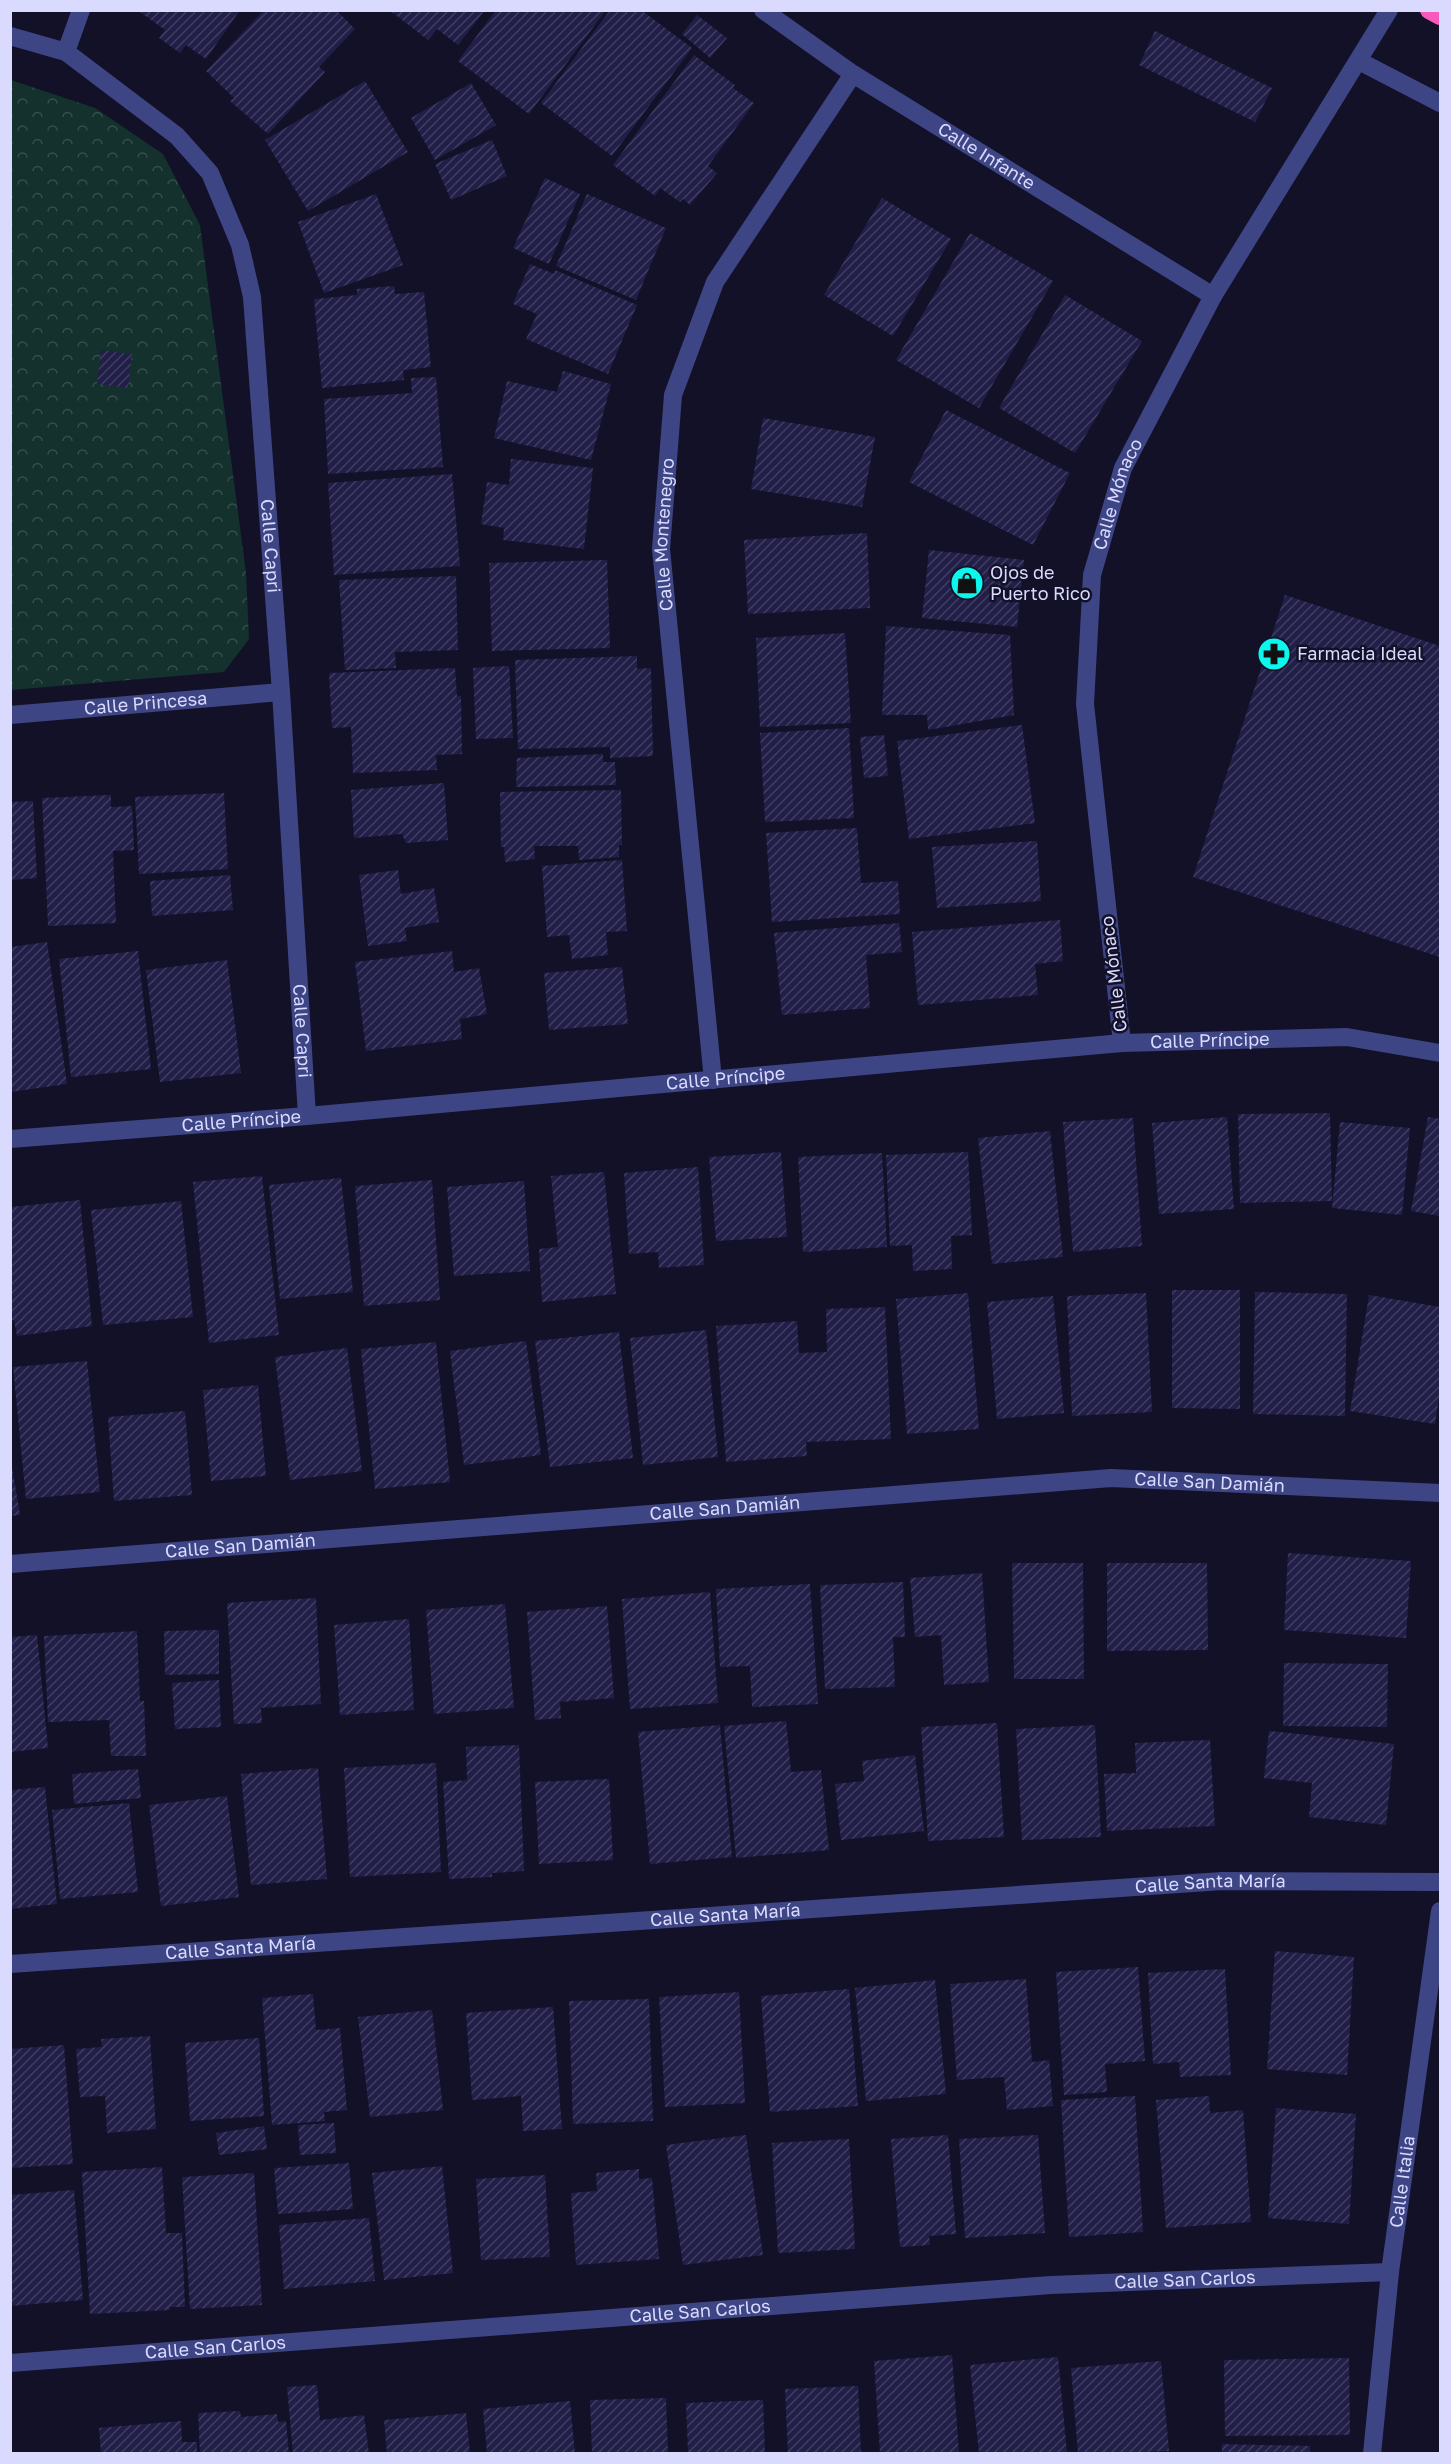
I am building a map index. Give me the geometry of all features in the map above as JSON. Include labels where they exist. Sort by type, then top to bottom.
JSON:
[{"type":"highway","points":[[1429,10],[1440,16]]},
{"type":"street","points":[[66,52],[81,10]]},
{"type":"street","name":"Calle Infante","points":[[764,10],[853,74],[1213,296]]},
{"type":"street","name":"Calle Mónaco","points":[[1122,1043],[1085,704],[1092,574],[1123,468],[1213,296],[1389,10]]},
{"type":"street","name":"Calle Capri","points":[[10,36],[66,52],[177,136],[210,173],[240,245],[252,297],[281,692],[307,1116]]},
{"type":"street","points":[[1359,61],[1440,103]]},
{"type":"street","name":"Calle Montenegro","points":[[713,1080],[661,549],[673,395],[715,282],[853,74]]},
{"type":"street","name":"Calle Princesa","points":[[10,715],[281,692]]},
{"type":"street","name":"Calle Príncipe","points":[[10,1139],[307,1116],[1122,1043],[1347,1037],[1440,1053]]},
{"type":"street","name":"Calle San Damián","points":[[10,1564],[1112,1478],[1440,1493]]},
{"type":"street","name":"Calle Santa María","points":[[10,1964],[1222,1881],[1440,1882]]},
{"type":"street","name":"Calle Italia","points":[[1372,2454],[1390,2272],[1440,1911]]},
{"type":"street","name":"Calle San Carlos","points":[[10,2363],[1051,2285],[1390,2272]]},
{"type":"green space","points":[[11,80],[95,108],[163,154],[200,225],[246,573],[249,639],[224,672],[11,690]]},
{"type":"building","points":[[137,10],[240,10],[206,59],[186,45],[180,53],[159,38],[165,30]]},
{"type":"building","points":[[264,10],[336,10],[355,29],[319,67],[325,72],[268,134],[230,101],[234,98],[206,71]]},
{"type":"building","points":[[389,10],[485,10],[458,45],[437,29],[428,40]]},
{"type":"building","points":[[496,10],[606,10],[529,114],[458,61]]},
{"type":"building","points":[[610,10],[641,10],[692,48],[612,156],[541,103]]},
{"type":"building","points":[[697,15],[727,38],[710,58],[682,34]]},
{"type":"building","points":[[1155,31],[1272,88],[1255,122],[1139,65]]},
{"type":"building","points":[[694,55],[735,85],[733,88],[754,103],[708,166],[717,173],[690,205],[683,199],[680,202],[660,188],[655,196],[613,165]]},
{"type":"building","points":[[365,81],[408,152],[308,211],[265,140]]},
{"type":"building","points":[[471,83],[496,125],[435,160],[411,118]]},
{"type":"building","points":[[492,140],[507,176],[451,200],[435,164]]},
{"type":"building","points":[[545,178],[580,194],[549,264],[513,248]]},
{"type":"building","points":[[376,194],[403,265],[324,293],[298,222]]},
{"type":"building","points":[[587,194],[666,228],[636,300],[556,266]]},
{"type":"building","points":[[882,198],[951,239],[893,336],[824,295]]},
{"type":"building","points":[[970,233],[1053,281],[979,408],[896,360]]},
{"type":"building","points":[[530,264],[554,274],[555,270],[637,305],[608,374],[526,339],[537,314],[513,304]]},
{"type":"building","points":[[394,286],[395,294],[424,292],[431,367],[403,370],[404,380],[322,388],[314,299],[357,295],[357,289]]},
{"type":"building","points":[[1065,295],[1142,341],[1075,453],[999,408]]},
{"type":"building","points":[[101,350],[132,354],[128,388],[97,384]]},
{"type":"building","points":[[563,371],[611,384],[591,460],[494,438],[507,381],[557,392]]},
{"type":"building","points":[[436,377],[443,467],[328,474],[324,399],[412,393],[411,378]]},
{"type":"building","points":[[946,410],[1070,473],[1033,545],[909,482]]},
{"type":"building","points":[[763,418],[875,437],[862,507],[751,489]]},
{"type":"building","points":[[511,459],[593,468],[584,549],[503,540],[504,528],[481,524],[487,482],[509,485]]},
{"type":"building","points":[[452,474],[460,566],[334,575],[328,483]]},
{"type":"building","points":[[867,533],[870,608],[748,614],[744,540]]},
{"type":"building","points":[[929,550],[1024,560],[1017,627],[922,618]]},
{"type":"building","points":[[607,560],[610,648],[492,651],[489,563]]},
{"type":"building","points":[[456,576],[458,650],[395,652],[396,668],[345,670],[339,580]]},
{"type":"building","points":[[1285,595],[1440,646],[1440,957],[1193,877]]},
{"type":"building","points":[[886,626],[1010,635],[1014,715],[928,730],[927,715],[882,715]]},
{"type":"building","points":[[845,633],[851,723],[760,727],[756,638]]},
{"type":"building","points":[[637,656],[637,669],[651,668],[653,756],[610,758],[610,747],[518,749],[515,660]]},
{"type":"building","points":[[509,666],[513,738],[476,739],[473,668]]},
{"type":"building","points":[[455,668],[457,696],[461,696],[462,754],[436,755],[437,770],[353,773],[351,727],[332,728],[329,673]]},
{"type":"building","points":[[1022,725],[1035,823],[909,839],[897,741]]},
{"type":"building","points":[[849,728],[854,818],[765,822],[760,733]]},
{"type":"building","points":[[884,735],[888,776],[864,778],[860,737]]},
{"type":"building","points":[[603,754],[603,762],[615,762],[616,785],[516,787],[517,758]]},
{"type":"building","points":[[444,783],[448,840],[406,843],[402,834],[354,838],[351,790]]},
{"type":"building","points":[[621,790],[622,845],[619,845],[619,857],[579,860],[578,846],[534,846],[535,859],[505,862],[504,847],[501,847],[500,792]]},
{"type":"building","points":[[224,793],[228,869],[139,874],[135,797]]},
{"type":"building","points":[[111,795],[111,807],[132,806],[134,850],[113,851],[116,923],[48,926],[42,798]]},
{"type":"building","points":[[33,801],[37,878],[10,880],[10,802]]},
{"type":"building","points":[[857,828],[861,883],[898,881],[900,914],[772,922],[766,833]]},
{"type":"building","points":[[1037,841],[1041,901],[937,908],[932,847]]},
{"type":"building","points":[[622,860],[627,931],[606,932],[608,955],[572,959],[569,935],[547,937],[542,866]]},
{"type":"building","points":[[398,870],[401,894],[434,888],[439,922],[405,928],[407,941],[368,946],[359,875]]},
{"type":"building","points":[[230,875],[233,910],[152,916],[150,881]]},
{"type":"building","points":[[1060,920],[1063,961],[1035,964],[1038,995],[918,1005],[912,932]]},
{"type":"building","points":[[899,923],[902,952],[866,955],[870,1008],[782,1015],[774,933]]},
{"type":"building","points":[[47,942],[67,1084],[10,1092],[10,947]]},
{"type":"building","points":[[138,951],[151,1069],[71,1077],[59,959]]},
{"type":"building","points":[[452,951],[454,972],[479,968],[487,1014],[460,1019],[462,1039],[366,1051],[355,962]]},
{"type":"building","points":[[227,960],[241,1073],[160,1082],[146,970]]},
{"type":"building","points":[[622,967],[628,1024],[549,1030],[544,973]]},
{"type":"building","points":[[1330,1113],[1332,1201],[1240,1203],[1238,1114]]},
{"type":"building","points":[[1227,1117],[1234,1209],[1159,1214],[1152,1123]]},
{"type":"building","points":[[1428,1117],[1440,1119],[1440,1216],[1411,1211]]},
{"type":"building","points":[[1133,1118],[1142,1246],[1073,1252],[1063,1122]]},
{"type":"building","points":[[1340,1122],[1410,1128],[1402,1215],[1332,1208]]},
{"type":"building","points":[[1050,1131],[1063,1257],[992,1264],[978,1138]]},
{"type":"building","points":[[781,1152],[787,1237],[716,1241],[709,1157]]},
{"type":"building","points":[[968,1152],[972,1235],[951,1236],[952,1269],[913,1271],[912,1245],[890,1246],[886,1155]]},
{"type":"building","points":[[882,1153],[887,1247],[803,1252],[798,1157]]},
{"type":"building","points":[[698,1167],[704,1265],[659,1268],[658,1252],[629,1254],[624,1173]]},
{"type":"building","points":[[604,1172],[616,1294],[542,1302],[539,1249],[558,1247],[551,1176]]},
{"type":"building","points":[[262,1176],[279,1335],[209,1343],[193,1182]]},
{"type":"building","points":[[341,1178],[353,1292],[280,1299],[269,1185]]},
{"type":"building","points":[[432,1180],[440,1300],[364,1306],[355,1186]]},
{"type":"building","points":[[524,1181],[530,1271],[454,1276],[447,1187]]},
{"type":"building","points":[[80,1200],[92,1326],[17,1336],[14,1320],[10,1321],[10,1207]]},
{"type":"building","points":[[181,1201],[193,1317],[103,1325],[91,1210]]},
{"type":"building","points":[[1172,1290],[1240,1290],[1240,1409],[1172,1408]]},
{"type":"building","points":[[1255,1292],[1347,1294],[1345,1416],[1253,1414]]},
{"type":"building","points":[[968,1293],[979,1429],[907,1434],[896,1299]]},
{"type":"building","points":[[1146,1293],[1152,1412],[1072,1416],[1067,1296]]},
{"type":"building","points":[[1369,1295],[1440,1307],[1440,1391],[1435,1424],[1350,1411]]},
{"type":"building","points":[[1053,1296],[1064,1413],[997,1419],[987,1302]]},
{"type":"building","points":[[885,1307],[891,1439],[806,1442],[807,1456],[726,1462],[716,1326],[797,1321],[799,1353],[827,1352],[826,1309]]},
{"type":"building","points":[[706,1330],[718,1457],[643,1465],[630,1338]]},
{"type":"building","points":[[619,1332],[633,1458],[550,1467],[535,1341]]},
{"type":"building","points":[[526,1341],[541,1455],[464,1465],[450,1351]]},
{"type":"building","points":[[436,1342],[450,1482],[375,1489],[361,1349]]},
{"type":"building","points":[[347,1348],[362,1471],[290,1480],[275,1357]]},
{"type":"building","points":[[87,1361],[100,1492],[26,1499],[13,1367]]},
{"type":"building","points":[[258,1385],[266,1476],[211,1481],[203,1390]]},
{"type":"building","points":[[185,1411],[192,1495],[114,1501],[108,1417]]},
{"type":"building","points":[[10,1454],[20,1515],[10,1516]]},
{"type":"building","points":[[1288,1553],[1411,1561],[1406,1638],[1284,1630]]},
{"type":"building","points":[[1012,1563],[1083,1563],[1084,1679],[1014,1679]]},
{"type":"building","points":[[1107,1563],[1207,1563],[1208,1650],[1107,1651]]},
{"type":"building","points":[[982,1573],[989,1682],[944,1685],[941,1635],[915,1637],[910,1578]]},
{"type":"building","points":[[903,1582],[905,1637],[893,1637],[895,1687],[825,1689],[820,1585]]},
{"type":"building","points":[[810,1584],[818,1704],[752,1707],[750,1666],[720,1667],[716,1589]]},
{"type":"building","points":[[710,1592],[718,1703],[630,1709],[622,1599]]},
{"type":"building","points":[[316,1598],[321,1704],[261,1708],[262,1723],[234,1724],[227,1603]]},
{"type":"building","points":[[505,1604],[514,1708],[434,1714],[426,1610]]},
{"type":"building","points":[[607,1606],[614,1698],[560,1702],[561,1718],[535,1720],[527,1612]]},
{"type":"building","points":[[409,1619],[414,1710],[340,1715],[334,1625]]},
{"type":"building","points":[[219,1630],[219,1674],[165,1675],[164,1631]]},
{"type":"building","points":[[137,1631],[140,1701],[144,1701],[146,1756],[111,1756],[109,1720],[48,1722],[44,1636]]},
{"type":"building","points":[[37,1635],[48,1748],[10,1752],[10,1637]]},
{"type":"building","points":[[1284,1663],[1388,1664],[1387,1727],[1283,1726]]},
{"type":"building","points":[[219,1680],[221,1727],[175,1729],[172,1683]]},
{"type":"building","points":[[786,1721],[791,1772],[821,1770],[829,1850],[736,1858],[724,1726]]},
{"type":"building","points":[[997,1723],[1004,1837],[928,1841],[921,1727]]},
{"type":"building","points":[[720,1725],[732,1857],[650,1864],[638,1732]]},
{"type":"building","points":[[1095,1725],[1101,1837],[1022,1840],[1016,1729]]},
{"type":"building","points":[[1269,1731],[1394,1744],[1386,1825],[1309,1817],[1312,1783],[1264,1778]]},
{"type":"building","points":[[1210,1740],[1215,1826],[1107,1831],[1104,1774],[1136,1773],[1135,1743]]},
{"type":"building","points":[[519,1745],[524,1871],[492,1873],[492,1877],[449,1879],[443,1782],[467,1780],[466,1747]]},
{"type":"building","points":[[915,1755],[924,1831],[841,1840],[835,1784],[864,1781],[862,1761]]},
{"type":"building","points":[[436,1763],[441,1872],[350,1877],[344,1768]]},
{"type":"building","points":[[318,1768],[327,1879],[251,1885],[241,1774]]},
{"type":"building","points":[[138,1769],[141,1798],[74,1804],[72,1774]]},
{"type":"building","points":[[609,1779],[613,1860],[539,1864],[535,1782]]},
{"type":"building","points":[[45,1787],[57,1904],[10,1909],[10,1790]]},
{"type":"building","points":[[227,1796],[239,1897],[161,1906],[149,1805]]},
{"type":"building","points":[[129,1803],[138,1892],[60,1899],[52,1810]]},
{"type":"building","points":[[1275,1951],[1354,1957],[1347,2075],[1267,2069]]},
{"type":"building","points":[[1138,1967],[1145,2061],[1105,2064],[1107,2092],[1064,2095],[1056,1972]]},
{"type":"building","points":[[1225,1969],[1231,2075],[1180,2077],[1179,2062],[1153,2064],[1148,1973]]},
{"type":"building","points":[[1026,1979],[1032,2062],[1049,2060],[1053,2106],[1007,2110],[1004,2077],[957,2080],[950,1984]]},
{"type":"building","points":[[935,1980],[946,2094],[866,2101],[855,1988]]},
{"type":"building","points":[[849,1989],[858,2106],[770,2112],[761,1996]]},
{"type":"building","points":[[739,1992],[745,2103],[665,2107],[659,1997]]},
{"type":"building","points":[[313,1994],[316,2030],[340,2028],[347,2110],[324,2112],[325,2121],[272,2125],[262,1998]]},
{"type":"building","points":[[649,1999],[653,2121],[573,2124],[569,2001]]},
{"type":"building","points":[[553,2007],[562,2129],[523,2131],[521,2096],[472,2100],[466,2013]]},
{"type":"building","points":[[432,2010],[443,2110],[370,2117],[358,2017]]},
{"type":"building","points":[[150,2036],[156,2129],[107,2133],[105,2096],[80,2097],[76,2049],[102,2047],[101,2039]]},
{"type":"building","points":[[259,2038],[264,2116],[190,2121],[185,2043]]},
{"type":"building","points":[[64,2045],[73,2164],[10,2168],[10,2049]]},
{"type":"building","points":[[1135,2096],[1143,2232],[1069,2237],[1061,2100]]},
{"type":"building","points":[[1209,2096],[1210,2113],[1243,2110],[1251,2222],[1166,2228],[1156,2100]]},
{"type":"building","points":[[1276,2108],[1356,2114],[1349,2224],[1268,2218]]},
{"type":"building","points":[[334,2123],[336,2153],[300,2155],[298,2125]]},
{"type":"building","points":[[264,2126],[267,2149],[219,2155],[216,2133]]},
{"type":"building","points":[[746,2135],[763,2255],[683,2265],[666,2145]]},
{"type":"building","points":[[948,2135],[956,2234],[929,2236],[930,2245],[900,2247],[891,2139]]},
{"type":"building","points":[[1038,2135],[1045,2233],[965,2238],[959,2139]]},
{"type":"building","points":[[849,2139],[855,2249],[778,2253],[772,2143]]},
{"type":"building","points":[[349,2163],[353,2209],[278,2214],[274,2168]]},
{"type":"building","points":[[442,2166],[453,2273],[384,2280],[372,2173]]},
{"type":"building","points":[[162,2167],[166,2233],[182,2233],[185,2307],[170,2307],[170,2310],[90,2314],[82,2172]]},
{"type":"building","points":[[639,2169],[639,2179],[652,2178],[659,2259],[576,2265],[571,2193],[597,2191],[596,2173]]},
{"type":"building","points":[[254,2173],[262,2305],[190,2309],[182,2177]]},
{"type":"building","points":[[545,2175],[550,2257],[481,2260],[476,2179]]},
{"type":"building","points":[[74,2190],[83,2300],[10,2306],[10,2195]]},
{"type":"building","points":[[369,2218],[375,2281],[284,2289],[279,2225]]},
{"type":"building","points":[[952,2355],[959,2454],[880,2454],[874,2361]]},
{"type":"building","points":[[1058,2357],[1067,2453],[979,2454],[970,2365]]},
{"type":"building","points":[[1349,2358],[1350,2435],[1225,2436],[1224,2360]]},
{"type":"building","points":[[1161,2361],[1169,2451],[1078,2454],[1071,2368]]},
{"type":"building","points":[[317,2385],[320,2420],[364,2415],[369,2454],[293,2454],[287,2387]]},
{"type":"building","points":[[858,2386],[861,2454],[788,2454],[785,2389]]},
{"type":"building","points":[[666,2398],[668,2454],[592,2454],[590,2400]]},
{"type":"building","points":[[763,2400],[765,2454],[688,2454],[686,2403]]},
{"type":"building","points":[[570,2401],[575,2454],[487,2454],[483,2409]]},
{"type":"building","points":[[240,2411],[241,2417],[277,2414],[278,2422],[286,2421],[289,2454],[200,2454],[198,2413]]},
{"type":"building","points":[[466,2413],[470,2454],[387,2454],[384,2420]]},
{"type":"building","points":[[181,2421],[182,2442],[197,2442],[197,2454],[101,2454],[99,2428]]},
{"type":"building","points":[[1222,2444],[1310,2446],[1310,2454],[1222,2454]]},
{"type":"place","name":"Ojos de Puerto Rico","points":[[967,583]]},
{"type":"place","name":"Farmacia Ideal","points":[[1274,654]]}]
